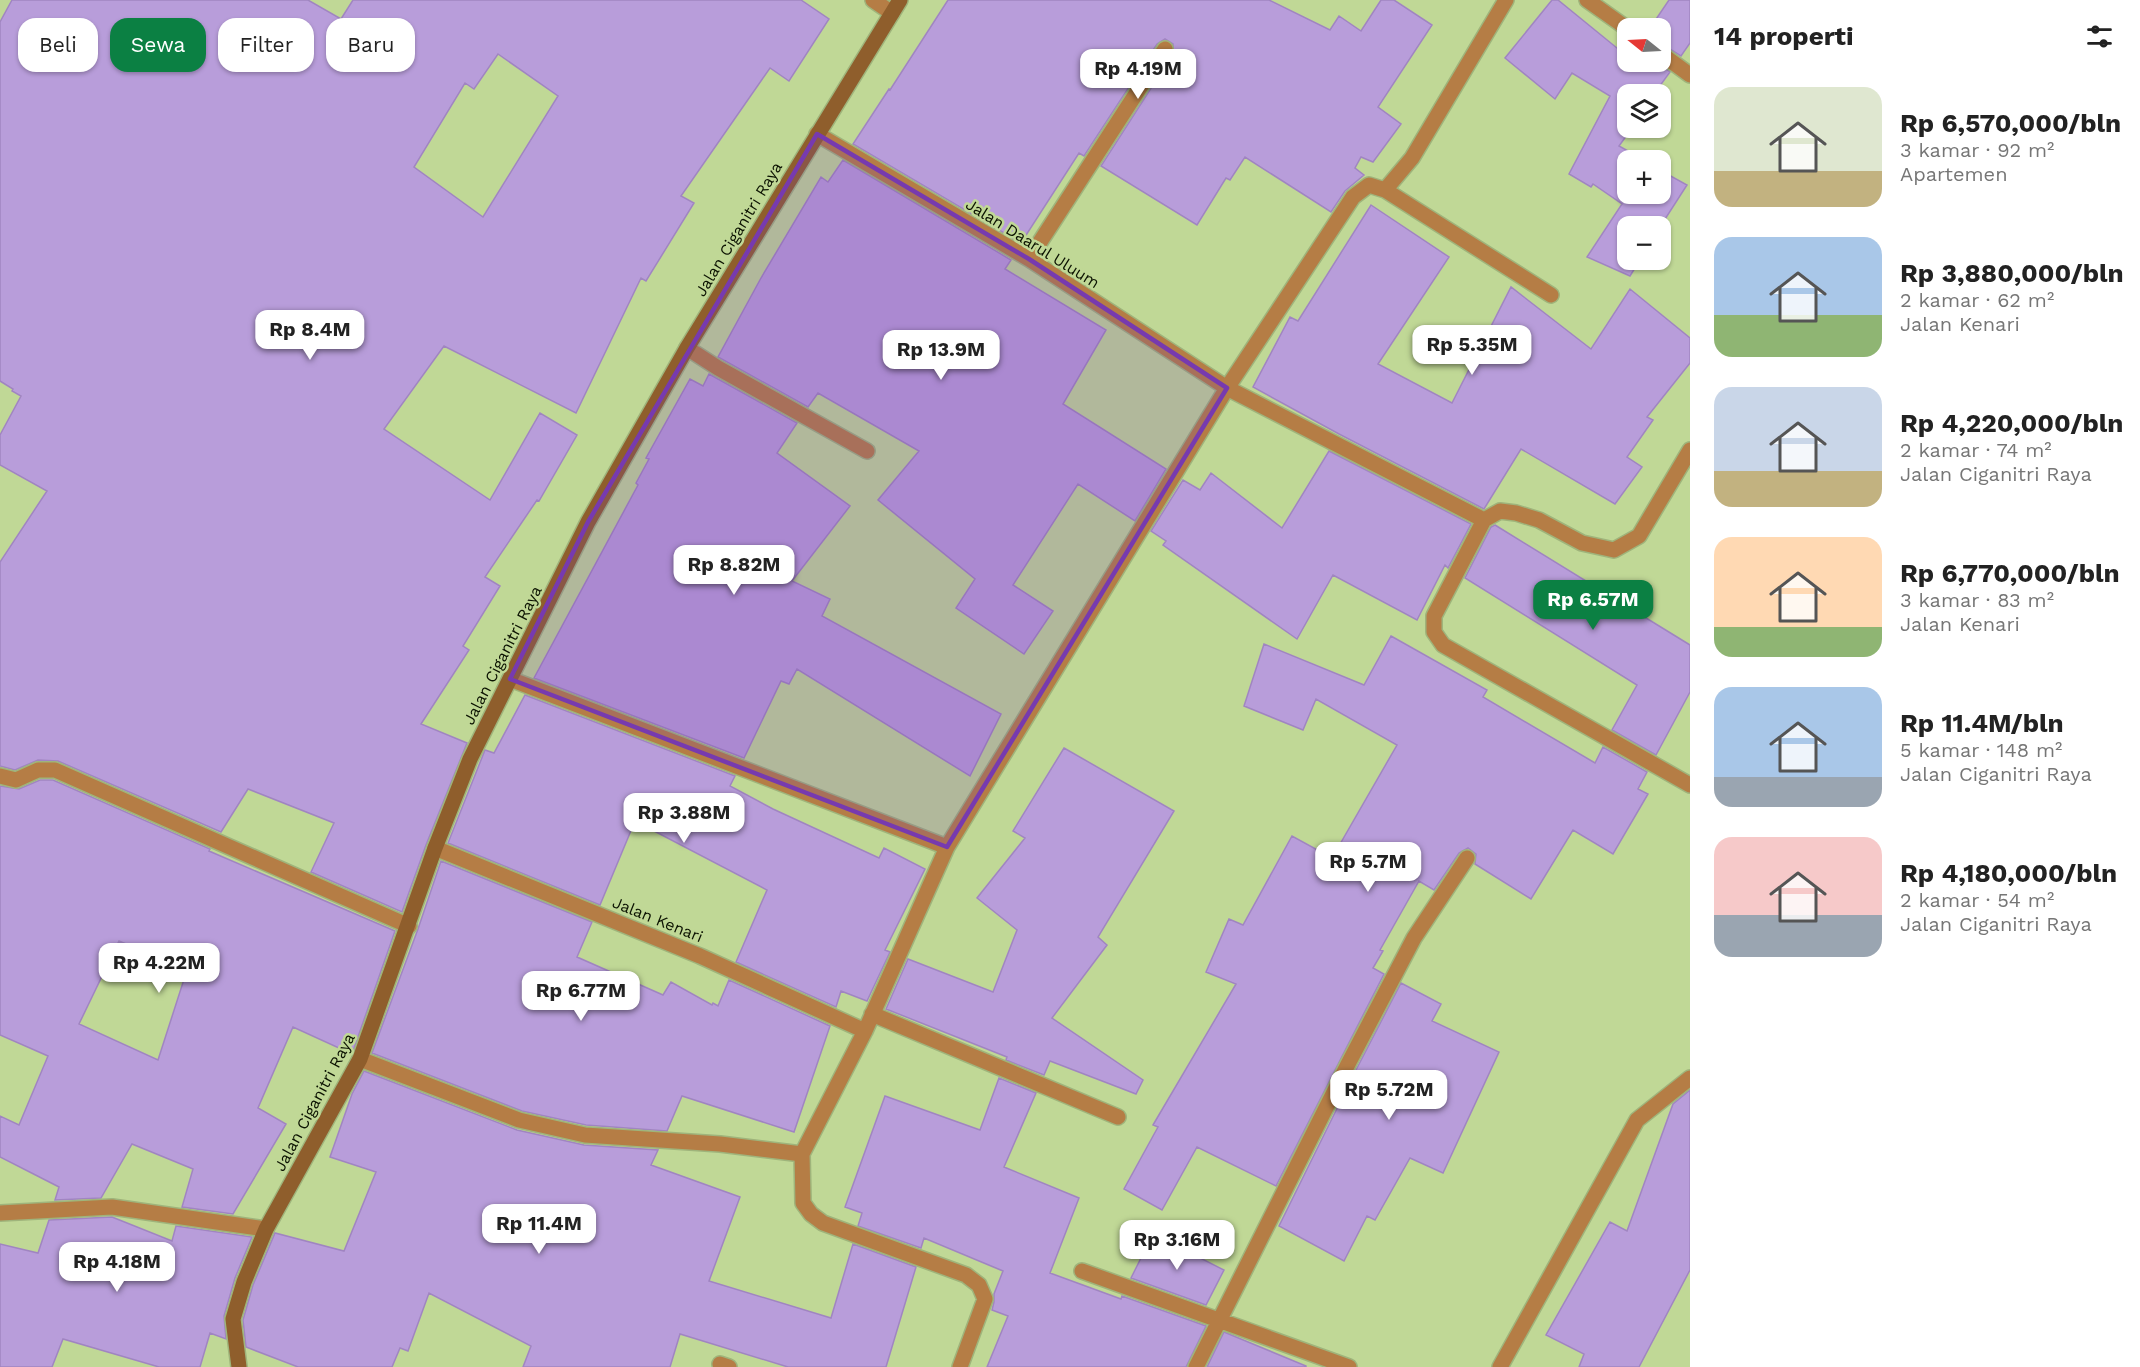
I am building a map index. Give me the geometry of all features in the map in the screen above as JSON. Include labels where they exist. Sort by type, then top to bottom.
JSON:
[{"type":"street","points":[[873,0],[896,7]]},
{"type":"street","points":[[1385,190],[1412,158],[1506,0]]},
{"type":"street","points":[[1587,0],[1617,21]]},
{"type":"street","name":"Jalan Ciganitri Raya","points":[[239,1367],[233,1319],[244,1282],[266,1229],[360,1059],[435,849],[470,759],[588,522],[687,348],[896,7]]},
{"type":"street","points":[[1029,259],[1165,49]]},
{"type":"street","points":[[1671,61],[1690,75]]},
{"type":"street","name":"Jalan Daarul Uluum","points":[[817,134],[1029,259],[1227,388],[1484,520]]},
{"type":"street","points":[[960,1367],[985,1299],[979,1285],[966,1275],[823,1223],[811,1214],[803,1203],[802,1154],[865,1031],[947,848],[1227,388],[1353,197],[1369,185],[1385,190],[1551,295]]},
{"type":"street","points":[[687,348],[867,451]]},
{"type":"street","points":[[1690,450],[1639,536],[1614,550],[1582,543],[1539,520],[1516,513],[1500,511],[1484,520],[1434,616],[1434,633],[1443,645],[1690,786]]},
{"type":"street","points":[[510,680],[947,848]]},
{"type":"street","points":[[0,776],[16,780],[38,770],[55,770],[409,926]]},
{"type":"street","name":"Jalan Kenari","points":[[435,849],[700,956],[865,1031]]},
{"type":"street","points":[[1196,1367],[1409,948],[1467,858]]},
{"type":"street","points":[[872,1014],[1118,1117]]},
{"type":"street","points":[[360,1059],[519,1120],[585,1135],[720,1144],[802,1154]]},
{"type":"street","points":[[1500,1367],[1637,1120],[1690,1078]]},
{"type":"street","points":[[0,1213],[112,1207],[266,1229]]},
{"type":"street","points":[[1082,1271],[1350,1367]]},
{"type":"highlighted area","points":[[817,134],[1029,259],[1227,388],[947,847],[510,679],[588,522]]},
{"type":"building","points":[[12,0],[308,0],[339,18],[326,18],[326,72],[415,72],[415,18],[342,18],[353,0],[801,0],[829,19],[789,81],[770,68],[681,196],[694,203],[646,281],[641,278],[576,413],[444,346],[384,429],[490,500],[540,413],[577,435],[539,501],[537,500],[485,577],[500,586],[463,646],[469,650],[421,724],[467,743],[402,912],[311,872],[334,823],[248,789],[221,832],[58,761],[38,760],[15,770],[0,766],[0,562],[47,491],[0,465],[0,435],[21,396],[0,381],[0,22]],"holes":[[[498,54],[558,96],[483,217],[414,167],[465,83],[474,89]]]},
{"type":"building","points":[[948,0],[1269,0],[1330,30],[1339,16],[1361,31],[1381,0],[1394,0],[1432,25],[1378,107],[1401,124],[1373,162],[1361,157],[1355,168],[1364,175],[1345,191],[1331,212],[1245,157],[1230,180],[1226,178],[1197,225],[1101,166],[1173,54],[1173,44],[1165,39],[1157,44],[1084,156],[1079,153],[1021,243],[853,144]]},
{"type":"building","points":[[1552,0],[1558,0],[1617,48],[1617,72],[1670,72],[1661,84],[1617,84],[1617,138],[1625,138],[1619,146],[1626,150],[1617,150],[1617,201],[1593,184],[1591,187],[1569,174],[1610,96],[1572,73],[1555,99],[1505,58]]},
{"type":"building","points":[[1669,0],[1690,0],[1690,43],[1681,56],[1671,50],[1671,18],[1657,18]]},
{"type":"building","points":[[843,160],[1011,260],[1005,269],[1106,330],[1063,404],[1166,469],[1135,521],[1078,484],[1013,585],[1053,611],[1024,654],[956,608],[975,579],[878,500],[919,451],[818,393],[808,407],[718,357],[761,278],[821,177],[828,182]]},
{"type":"building","points":[[1671,176],[1687,185],[1667,216],[1617,216],[1617,270],[1634,270],[1630,276],[1587,257],[1622,204],[1671,204]]},
{"type":"building","points":[[1371,205],[1449,257],[1378,364],[1452,403],[1511,287],[1591,349],[1630,289],[1690,338],[1690,363],[1647,417],[1653,420],[1627,457],[1642,467],[1615,504],[1521,449],[1484,509],[1253,387],[1290,317],[1298,321]]},
{"type":"building","points":[[709,374],[797,423],[777,453],[850,506],[792,581],[830,599],[822,616],[1001,714],[970,776],[797,669],[789,684],[781,681],[744,758],[534,678],[638,485],[636,483],[649,459],[646,458],[690,379],[703,386]]},
{"type":"building","points":[[1329,451],[1471,524],[1448,568],[1445,565],[1417,620],[1333,575],[1297,639],[1163,545],[1166,541],[1151,531],[1183,480],[1200,490],[1211,473],[1282,528]]},
{"type":"building","points":[[1495,525],[1690,645],[1690,692],[1656,755],[1612,730],[1637,685],[1465,578],[1491,527]]},
{"type":"building","points":[[1391,636],[1487,690],[1483,697],[1595,763],[1603,747],[1647,772],[1638,789],[1648,794],[1613,854],[1573,830],[1531,899],[1475,864],[1476,854],[1468,848],[1459,853],[1434,890],[1419,881],[1380,950],[1383,951],[1373,968],[1384,974],[1276,1186],[1197,1147],[1162,1210],[1124,1189],[1158,1127],[1153,1125],[1236,984],[1206,972],[1229,919],[1243,925],[1292,836],[1332,858],[1397,745],[1316,699],[1303,730],[1244,706],[1264,644],[1364,685]]},
{"type":"building","points":[[525,695],[735,776],[730,786],[773,809],[879,858],[884,848],[925,869],[885,950],[890,952],[867,1001],[841,991],[836,1007],[736,962],[767,890],[635,821],[600,905],[448,843],[485,750],[494,753]]},
{"type":"building","points":[[1064,748],[1174,811],[1098,937],[1107,945],[1052,1018],[1143,1080],[1136,1094],[1050,1061],[1044,1075],[1006,1060],[1007,1057],[886,1009],[908,959],[993,992],[1017,930],[977,898],[1025,838],[1013,831]]},
{"type":"building","points":[[40,780],[53,780],[210,849],[209,851],[395,931],[352,1054],[293,1027],[258,1108],[286,1124],[233,1214],[182,1207],[193,1169],[132,1144],[101,1198],[55,1200],[59,1187],[0,1157],[0,1116],[19,1125],[48,1056],[0,1035],[0,786],[19,789]],"holes":[[[119,941],[187,970],[158,1060],[79,1024]]]},
{"type":"building","points":[[441,861],[592,922],[577,957],[663,995],[671,982],[712,1005],[713,1003],[718,1006],[729,980],[830,1026],[794,1132],[682,1096],[667,1131],[586,1125],[522,1111],[372,1053]]},
{"type":"building","points":[[1401,983],[1441,1004],[1432,1021],[1499,1052],[1443,1173],[1410,1158],[1375,1220],[1367,1216],[1344,1261],[1279,1226]]},
{"type":"building","points":[[364,1071],[517,1130],[584,1145],[658,1150],[651,1165],[740,1197],[709,1281],[831,1318],[853,1244],[916,1267],[886,1367],[788,1367],[680,1334],[670,1367],[523,1367],[531,1346],[429,1293],[408,1351],[400,1348],[392,1367],[298,1367],[246,1347],[243,1320],[253,1285],[275,1233],[344,1251],[376,1172],[330,1157],[352,1094]]},
{"type":"building","points":[[999,1078],[1036,1093],[1004,1167],[1079,1198],[1050,1273],[1206,1326],[1186,1367],[987,1367],[1008,1316],[992,1310],[994,1294],[1003,1271],[924,1238],[921,1248],[858,1226],[862,1213],[845,1207],[885,1096],[980,1130]]},
{"type":"building","points":[[1690,1090],[1690,1270],[1639,1367],[1579,1367],[1584,1354],[1546,1335],[1610,1222],[1627,1231],[1673,1104]]},
{"type":"building","points":[[112,1217],[172,1241],[176,1226],[252,1237],[235,1278],[224,1316],[226,1339],[210,1333],[200,1367],[159,1367],[63,1339],[52,1367],[0,1367],[0,1244],[38,1253],[49,1220]]},
{"type":"building","points":[[1153,1234],[1224,1270],[1206,1305],[1131,1278]]},
{"type":"building","points":[[1224,1332],[1306,1366],[1306,1367],[1207,1367]]}]
